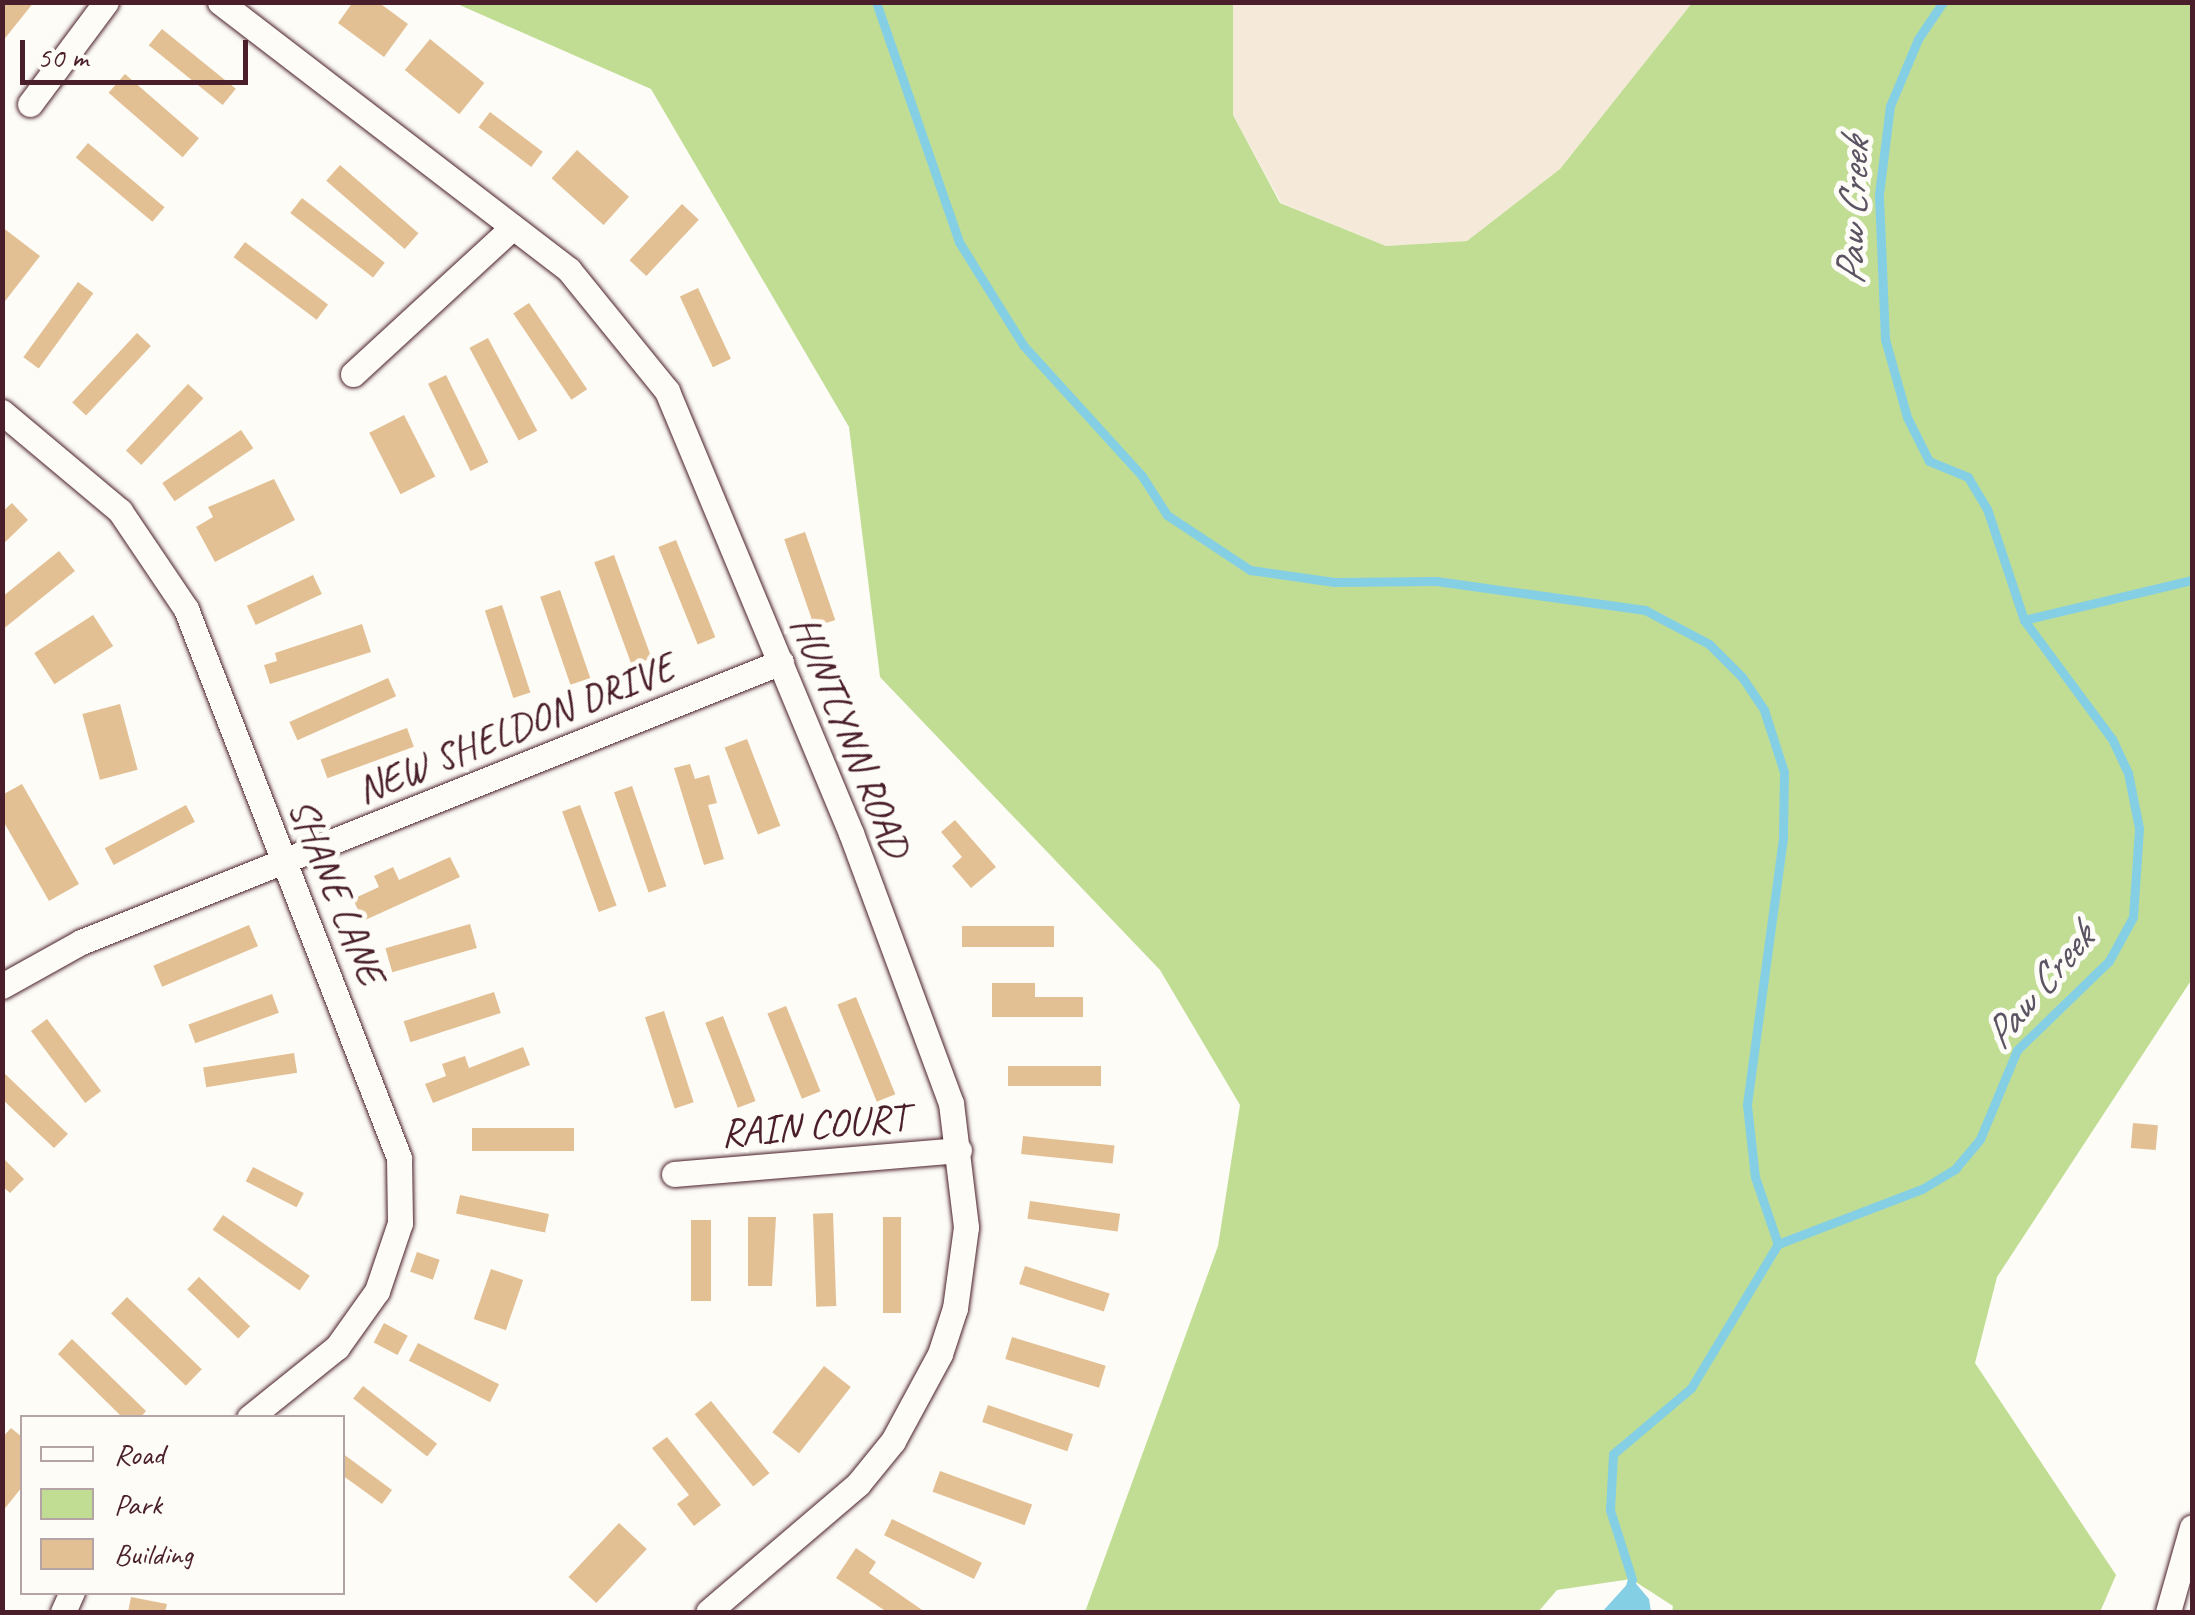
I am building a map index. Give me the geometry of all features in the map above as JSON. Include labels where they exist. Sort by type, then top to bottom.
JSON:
[{"type":"street","points":[[30,104],[106,2]]},
{"type":"street","name":"HUNTLYNN ROAD","points":[[220,2],[513,227],[606,308],[667,391],[781,662],[925,1024],[959,1150],[964,1260],[955,1308],[918,1398],[858,1484],[708,1612]]},
{"type":"street","points":[[353,374],[513,227]]},
{"type":"street","name":"SHANE LANE","points":[[2,412],[120,511],[186,609],[384,1112],[398,1158],[402,1200],[391,1259],[351,1332],[252,1415]]},
{"type":"street","name":"NEW SHELDON DRIVE","points":[[2,986],[81,942],[781,662]]},
{"type":"street","name":"RAIN COURT","points":[[674,1174],[959,1150]]},
{"type":"street","points":[[2168,1612],[2192,1527]]},
{"type":"shaded area","points":[[1233,3],[1692,3],[1560,169],[1467,241],[1386,246],[1281,203],[1233,115]]},
{"type":"green space","points":[[455,3],[1233,3],[1233,115],[1280,203],[1386,246],[1467,241],[1560,169],[1692,3],[2192,3],[2192,979],[1997,1277],[1975,1363],[2116,1575],[2100,1612],[1672,1612],[1673,1606],[1631,1579],[1557,1590],[1538,1612],[1085,1612],[1218,1246],[1240,1105],[1160,970],[880,677],[849,427],[651,89]]},
{"type":"water","points":[[1632,1579],[1649,1599],[1651,1612],[1602,1612]]},
{"type":"building","points":[[6,2],[34,2],[2,42],[2,7]]},
{"type":"building","points":[[353,2],[378,2],[408,24],[384,57],[338,23]]},
{"type":"building","points":[[162,29],[236,89],[223,105],[149,45]]},
{"type":"building","points":[[430,39],[484,83],[459,114],[405,70]]},
{"type":"building","points":[[125,74],[199,138],[183,157],[109,93]]},
{"type":"building","points":[[490,112],[543,152],[531,167],[479,127]]},
{"type":"building","points":[[88,143],[165,207],[152,222],[76,158]]},
{"type":"building","points":[[577,150],[629,197],[604,225],[552,178]]},
{"type":"building","points":[[340,165],[418,233],[405,249],[326,181]]},
{"type":"building","points":[[302,198],[385,263],[373,278],[290,213]]},
{"type":"building","points":[[682,204],[699,220],[646,276],[629,260]]},
{"type":"building","points":[[2,227],[40,256],[2,305]]},
{"type":"building","points":[[245,242],[328,305],[317,320],[234,257]]},
{"type":"building","points":[[78,282],[93,293],[39,368],[23,357]]},
{"type":"building","points":[[698,288],[731,359],[713,367],[680,296]]},
{"type":"building","points":[[529,303],[587,389],[571,400],[513,314]]},
{"type":"building","points":[[137,333],[151,346],[86,415],[72,402]]},
{"type":"building","points":[[488,338],[537,431],[519,441],[469,348]]},
{"type":"building","points":[[446,375],[489,462],[471,471],[428,384]]},
{"type":"building","points":[[188,384],[203,398],[141,465],[126,451]]},
{"type":"building","points":[[404,415],[435,476],[401,494],[369,433]]},
{"type":"building","points":[[241,430],[253,448],[175,501],[162,483]]},
{"type":"building","points":[[274,479],[295,520],[215,562],[196,527],[213,517],[208,507]]},
{"type":"building","points":[[12,503],[28,520],[2,545],[2,512]]},
{"type":"building","points":[[805,532],[835,620],[814,627],[784,539]]},
{"type":"building","points":[[676,540],[715,637],[698,644],[658,547]]},
{"type":"building","points":[[59,551],[75,571],[2,630],[2,597]]},
{"type":"building","points":[[614,555],[652,658],[632,666],[594,562]]},
{"type":"building","points":[[313,575],[322,594],[256,625],[247,606]]},
{"type":"building","points":[[560,590],[590,678],[570,685],[540,597]]},
{"type":"building","points":[[502,605],[530,692],[513,698],[485,611]]},
{"type":"building","points":[[93,615],[113,646],[54,684],[34,653]]},
{"type":"building","points":[[362,624],[371,652],[270,684],[264,665],[277,661],[275,653]]},
{"type":"building","points":[[388,678],[396,696],[297,740],[289,722]]},
{"type":"building","points":[[120,704],[138,770],[100,780],[82,714]]},
{"type":"building","points":[[407,728],[414,747],[327,778],[321,759]]},
{"type":"building","points":[[747,739],[780,826],[758,834],[725,748]]},
{"type":"building","points":[[690,764],[695,779],[709,775],[717,803],[708,805],[724,859],[704,865],[674,768]]},
{"type":"building","points":[[22,784],[79,884],[49,901],[2,819],[2,795]]},
{"type":"building","points":[[632,786],[667,886],[649,892],[614,792]]},
{"type":"building","points":[[186,805],[195,822],[114,865],[105,848]]},
{"type":"building","points":[[580,805],[617,906],[599,912],[562,811]]},
{"type":"building","points":[[955,820],[996,867],[971,888],[952,866],[962,857],[941,832]]},
{"type":"building","points":[[450,857],[460,877],[363,921],[353,899],[379,887],[374,876],[393,867],[399,880]]},
{"type":"building","points":[[470,924],[477,948],[392,972],[385,948]]},
{"type":"building","points":[[249,925],[258,946],[162,987],[153,966]]},
{"type":"building","points":[[962,926],[1054,926],[1054,947],[962,947]]},
{"type":"building","points":[[992,983],[1035,983],[1035,997],[1083,997],[1083,1017],[992,1017]]},
{"type":"building","points":[[494,992],[501,1013],[410,1042],[404,1021]]},
{"type":"building","points":[[272,994],[279,1013],[195,1043],[188,1024]]},
{"type":"building","points":[[856,997],[895,1094],[877,1102],[837,1004]]},
{"type":"building","points":[[786,1006],[820,1091],[802,1099],[767,1013]]},
{"type":"building","points":[[664,1011],[694,1102],[675,1108],[645,1017]]},
{"type":"building","points":[[723,1016],[756,1101],[738,1108],[705,1023]]},
{"type":"building","points":[[47,1019],[101,1091],[85,1103],[31,1031]]},
{"type":"building","points":[[523,1047],[530,1065],[433,1103],[425,1084],[446,1076],[442,1064],[465,1056],[469,1068]]},
{"type":"building","points":[[294,1053],[297,1073],[206,1087],[203,1067]]},
{"type":"building","points":[[1008,1066],[1101,1066],[1101,1086],[1008,1086]]},
{"type":"building","points":[[2,1071],[68,1134],[54,1148],[2,1099]]},
{"type":"building","points":[[2133,1123],[2158,1125],[2156,1150],[2131,1148]]},
{"type":"building","points":[[472,1128],[574,1128],[574,1151],[472,1151]]},
{"type":"building","points":[[1023,1136],[1114,1146],[1113,1164],[1021,1154]]},
{"type":"building","points":[[2,1157],[24,1179],[10,1193],[2,1186]]},
{"type":"building","points":[[253,1167],[304,1193],[297,1207],[246,1181]]},
{"type":"building","points":[[460,1195],[549,1214],[545,1233],[456,1214]]},
{"type":"building","points":[[1030,1201],[1120,1214],[1118,1231],[1027,1219]]},
{"type":"building","points":[[833,1213],[836,1306],[816,1307],[813,1214]]},
{"type":"building","points":[[223,1215],[310,1276],[300,1291],[213,1230]]},
{"type":"building","points":[[748,1217],[776,1217],[772,1286],[748,1286]]},
{"type":"building","points":[[883,1217],[901,1217],[901,1313],[883,1313]]},
{"type":"building","points":[[691,1220],[711,1220],[711,1301],[691,1301]]},
{"type":"building","points":[[417,1252],[440,1260],[433,1280],[410,1272]]},
{"type":"building","points":[[1025,1266],[1110,1294],[1104,1312],[1019,1284]]},
{"type":"building","points":[[491,1269],[523,1280],[506,1330],[474,1319]]},
{"type":"building","points":[[199,1277],[250,1326],[238,1339],[187,1289]]},
{"type":"building","points":[[127,1297],[202,1369],[186,1386],[111,1314]]},
{"type":"building","points":[[384,1323],[408,1336],[398,1355],[374,1342]]},
{"type":"building","points":[[1012,1337],[1106,1366],[1099,1388],[1005,1359]]},
{"type":"building","points":[[72,1339],[146,1411],[143,1415],[120,1415],[58,1354]]},
{"type":"building","points":[[418,1343],[499,1384],[490,1402],[409,1361]]},
{"type":"building","points":[[824,1366],[851,1387],[799,1453],[772,1432]]},
{"type":"building","points":[[363,1386],[437,1444],[427,1456],[353,1399]]},
{"type":"building","points":[[711,1401],[770,1473],[753,1486],[695,1414]]},
{"type":"building","points":[[988,1405],[1073,1434],[1067,1451],[982,1422]]},
{"type":"building","points":[[11,1428],[20,1435],[20,1490],[2,1512],[2,1438]]},
{"type":"building","points":[[667,1437],[721,1505],[694,1526],[677,1504],[689,1495],[652,1448]]},
{"type":"building","points":[[345,1455],[392,1490],[382,1504],[345,1477]]},
{"type":"building","points":[[940,1471],[1032,1505],[1025,1525],[932,1492]]},
{"type":"building","points":[[892,1519],[982,1563],[974,1579],[884,1535]]},
{"type":"building","points":[[619,1523],[647,1549],[596,1603],[569,1577]]},
{"type":"building","points":[[856,1548],[876,1562],[869,1573],[925,1612],[887,1612],[836,1578]]},
{"type":"building","points":[[131,1597],[167,1604],[165,1612],[128,1612]]},
{"type":"waterway","points":[[876,2],[959,242],[1023,345],[1142,476],[1167,515],[1250,570],[1334,582],[1436,581],[1645,610],[1709,644],[1742,677],[1764,710],[1784,772],[1783,838],[1747,1105],[1755,1177],[1778,1244]]},
{"type":"waterway","name":"Paw Creek","points":[[1622,1612],[1632,1579],[1610,1510],[1613,1454],[1691,1388],[1778,1244],[1922,1189],[1955,1169],[1980,1139],[2017,1050],[2109,961],[2133,917],[2139,828],[2128,773],[2112,739],[2024,620],[1987,509],[1968,477],[1929,461],[1907,417],[1885,339],[1879,194],[1890,106],[1918,39],[1943,2]]},
{"type":"waterway","points":[[2024,620],[2192,580]]}]
